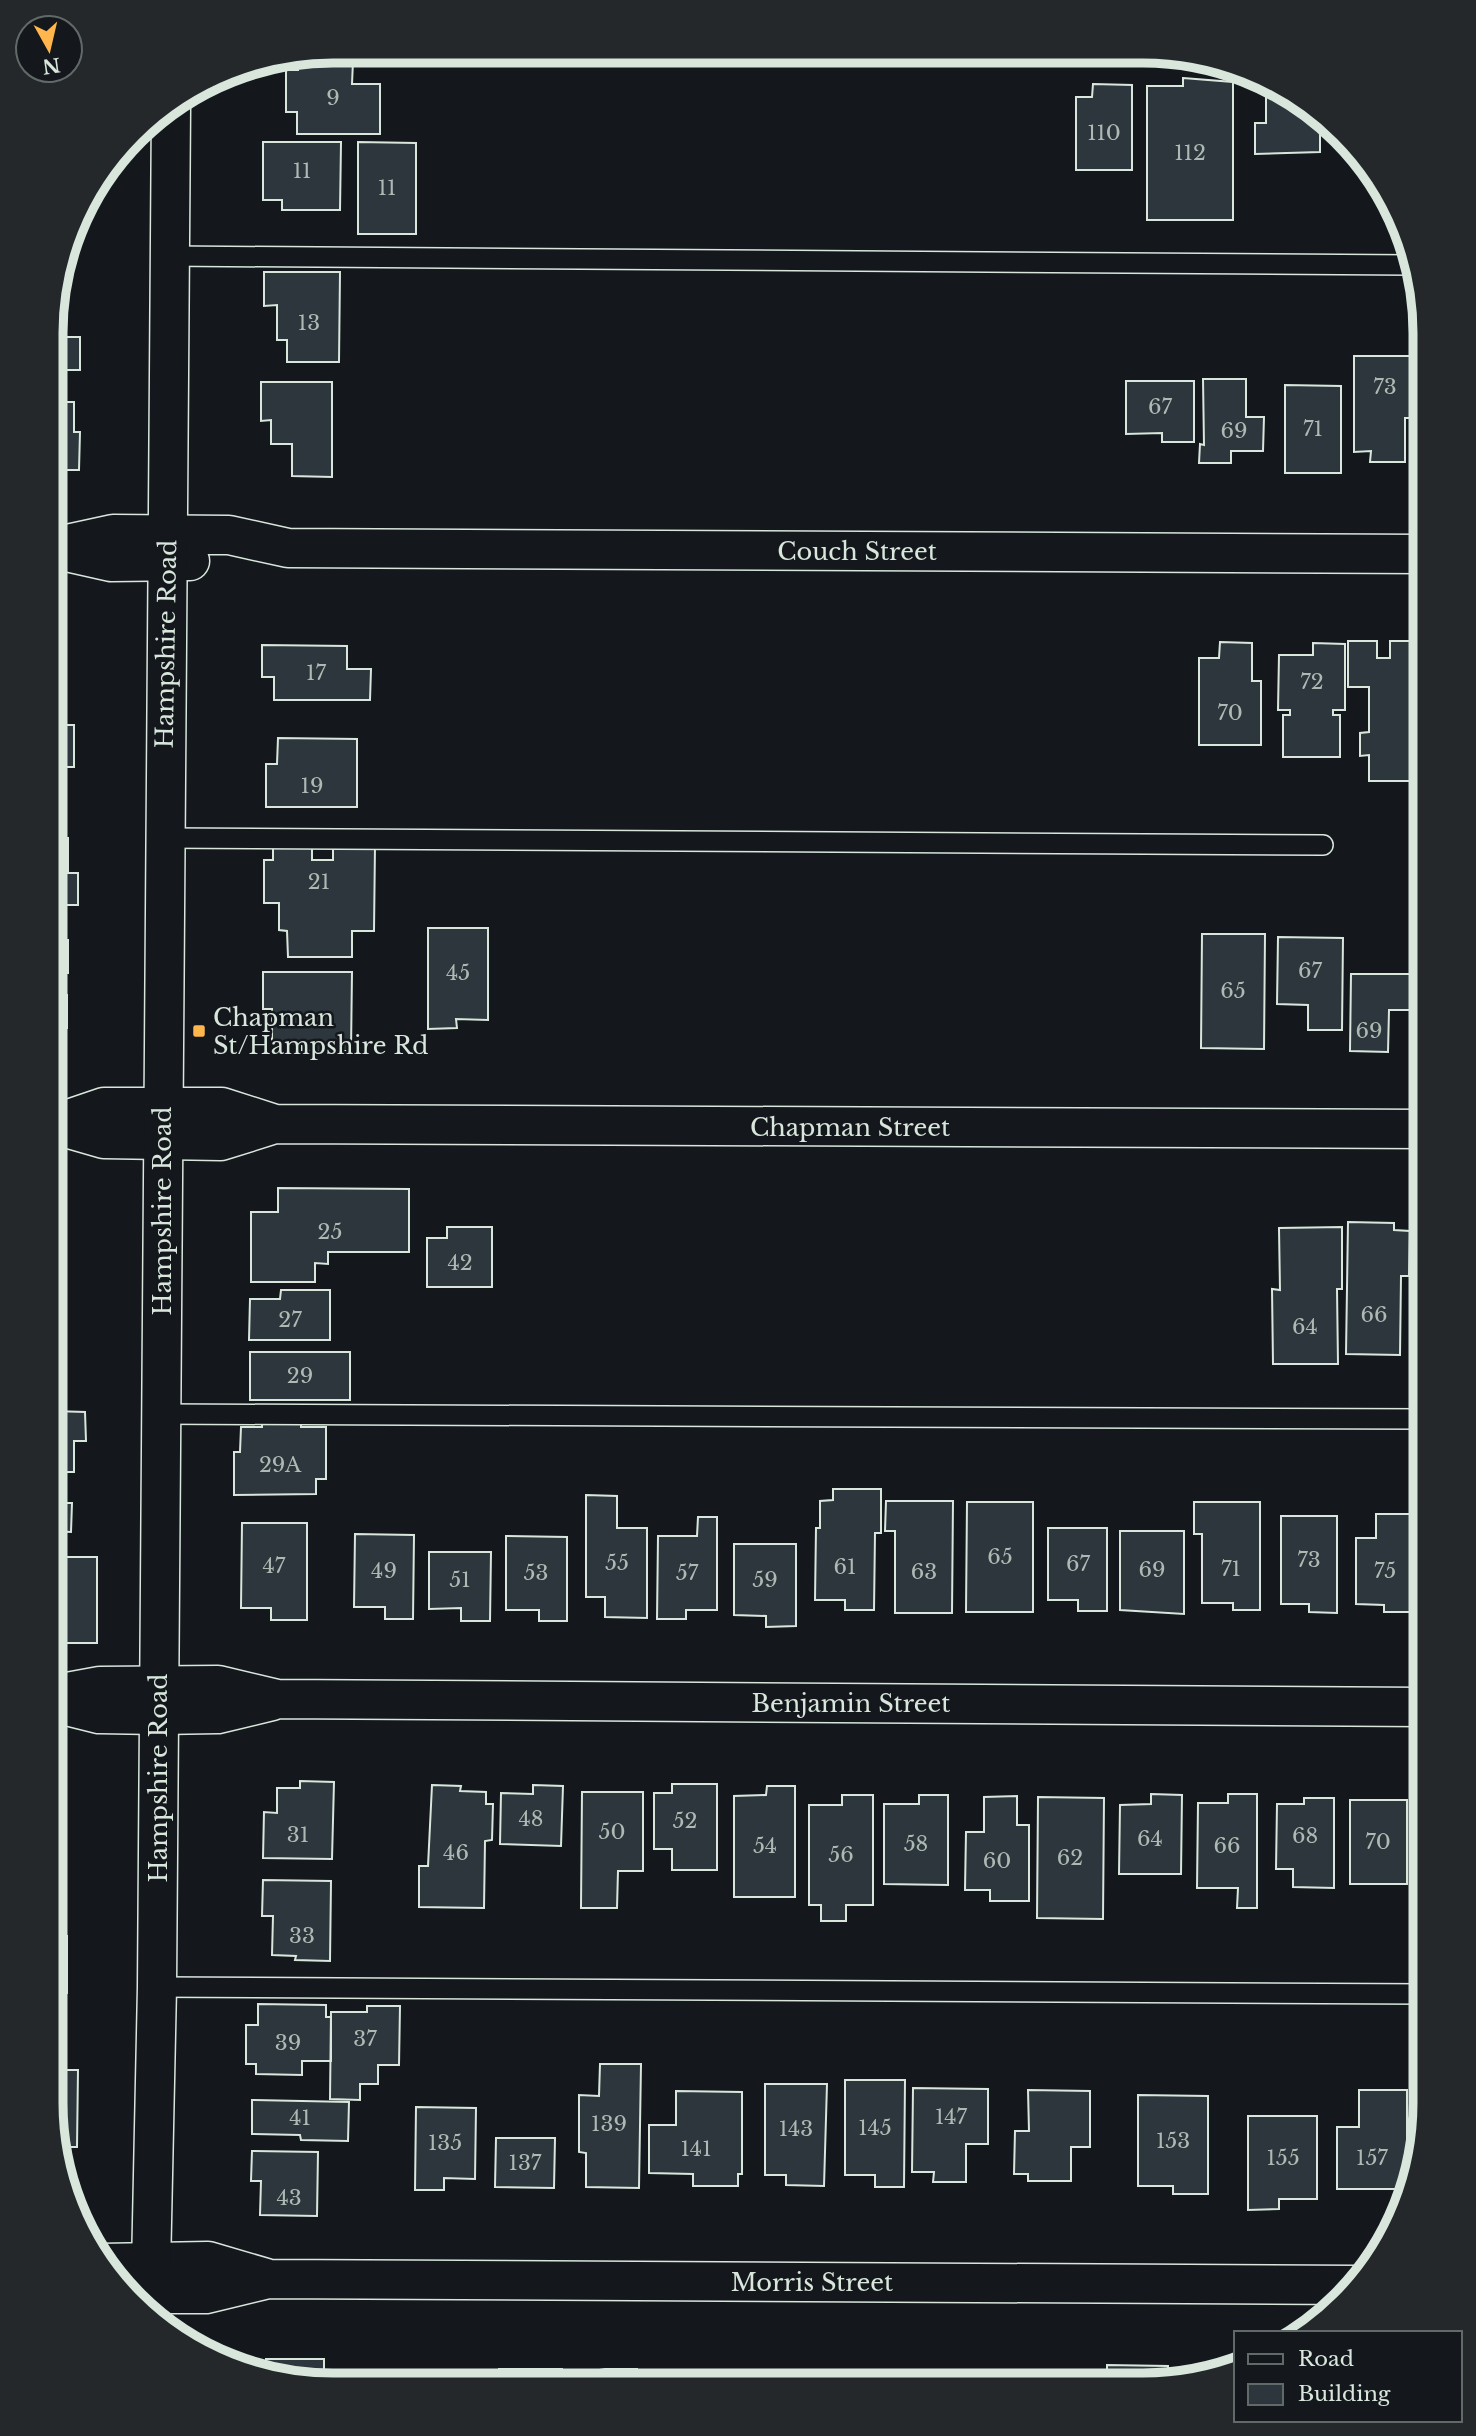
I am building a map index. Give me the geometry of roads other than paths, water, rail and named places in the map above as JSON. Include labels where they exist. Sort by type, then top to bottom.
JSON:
[{"type":"street","name":"Hampshire Road","points":[[145,2291],[157,1987],[171,118]]},
{"type":"street","name":"Couch Street","points":[[63,550],[111,562],[168,548],[229,561],[289,548],[1413,554]]},
{"type":"street","name":"Chapman Street","points":[[63,1127],[104,1139],[162,1124],[221,1141],[275,1124],[1413,1129]]},
{"type":"street","name":"Benjamin Street","points":[[63,1693],[100,1686],[218,1714],[278,1699],[1413,1707]]},
{"type":"street","name":"Benjamin Street","points":[[63,1705],[99,1714],[159,1700]]},
{"type":"street","name":"Morris Street","points":[[145,2291],[208,2261],[268,2279],[1342,2285]]},
{"type":"lane","points":[[169,256],[1404,265]]},
{"type":"lane","points":[[164,838],[1323,845]]},
{"type":"lane","points":[[160,1415],[1413,1419]]},
{"type":"lane","points":[[157,1987],[1413,1994]]},
{"type":"place","name":"Chapman St/Hampshire Rd","points":[[199,1031]]}]
